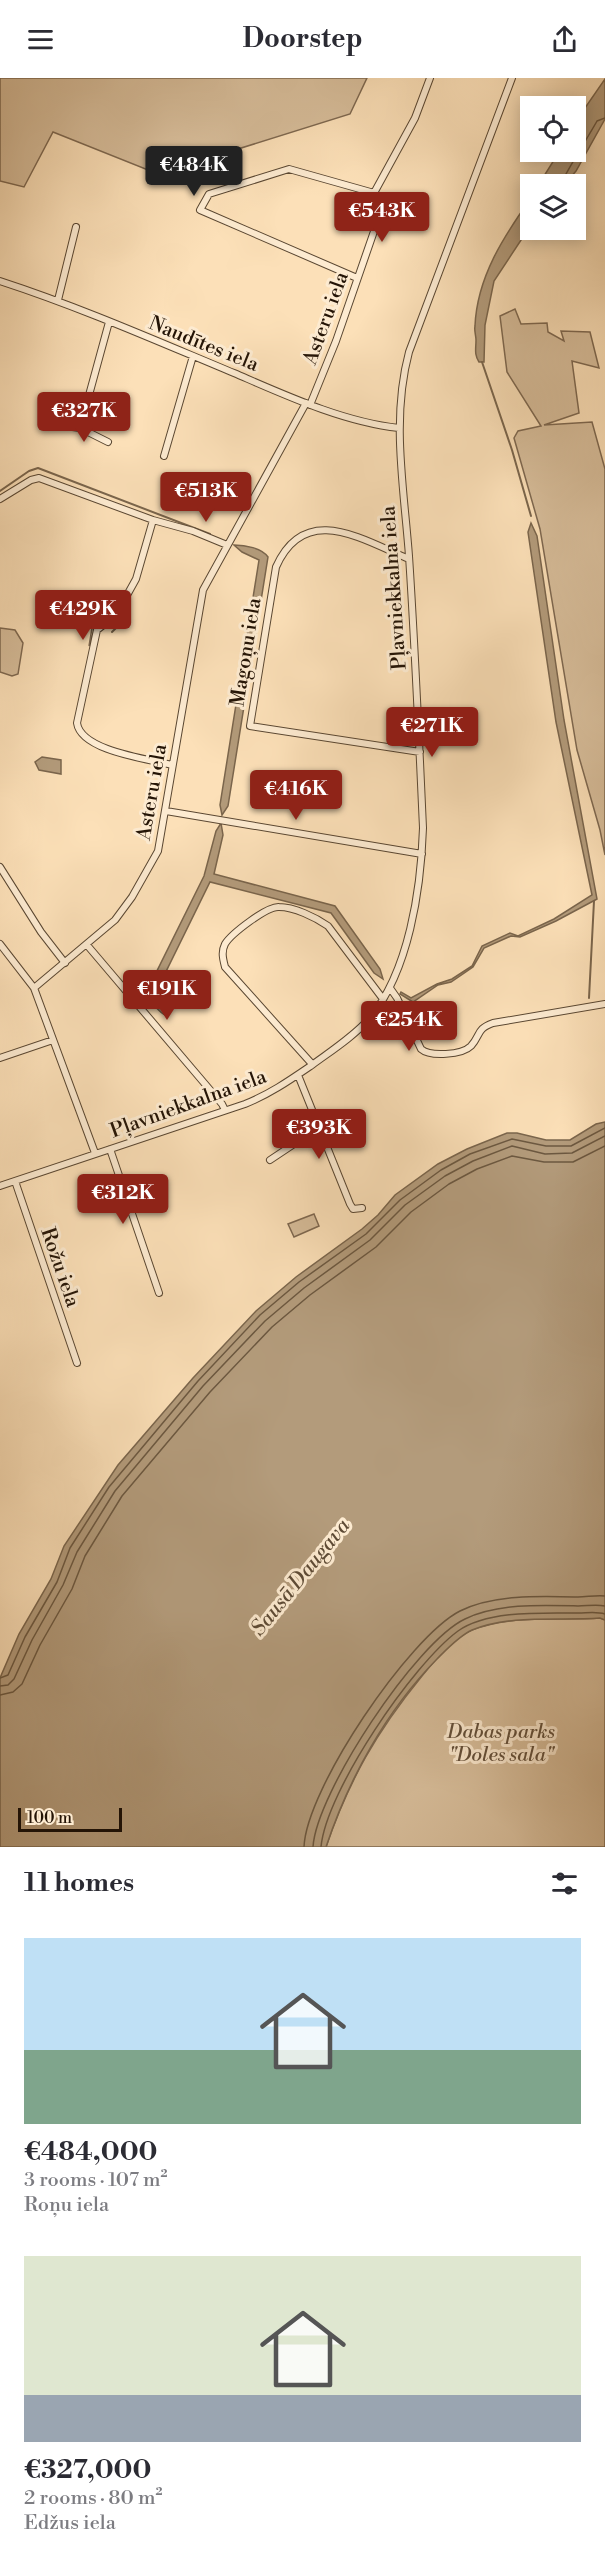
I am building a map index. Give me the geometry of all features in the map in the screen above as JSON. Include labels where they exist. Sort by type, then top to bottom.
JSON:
[{"type":"street","points":[[357,278],[200,210],[209,194],[289,169],[374,193],[416,118],[430,78]]},
{"type":"street","name":"Pļavniekkalna iela","points":[[0,1186],[259,1099],[298,1075],[358,1029],[390,988],[396,975],[413,914],[422,854],[420,752],[399,428],[401,389],[409,352],[512,78]]},
{"type":"street","name":"Asteru iela","points":[[34,988],[87,945],[124,910],[154,860],[166,811],[203,590],[308,404],[336,341],[380,214],[374,193]]},
{"type":"street","points":[[58,300],[76,227]]},
{"type":"street","name":"Naudītes iela","points":[[0,280],[58,300],[308,404],[375,424],[399,428]]},
{"type":"street","points":[[80,428],[109,322]]},
{"type":"street","points":[[165,456],[193,356]]},
{"type":"street","points":[[65,426],[80,428],[108,442]]},
{"type":"street","points":[[0,499],[39,477],[153,520],[193,531],[228,545]]},
{"type":"street","points":[[153,520],[136,579],[116,615],[97,630],[77,723],[82,736],[89,742],[172,765]]},
{"type":"street","name":"Magoņu iela","points":[[409,560],[331,530],[316,529],[298,537],[283,551],[276,567],[250,726],[420,752]]},
{"type":"street","points":[[166,811],[422,854]]},
{"type":"street","points":[[0,867],[41,932],[65,963]]},
{"type":"street","points":[[312,1064],[225,967],[222,957],[225,943],[261,913],[278,906],[316,918],[327,926],[383,999]]},
{"type":"street","points":[[0,944],[34,988],[95,1153]]},
{"type":"street","points":[[87,945],[225,1110]]},
{"type":"street","points":[[390,988],[421,1049],[426,1054],[464,1050],[473,1043],[480,1029],[494,1023],[605,1004]]},
{"type":"street","points":[[0,1058],[53,1040]]},
{"type":"street","points":[[298,1075],[305,1087],[319,1130],[350,1204],[356,1210],[362,1208]]},
{"type":"street","points":[[270,1160],[290,1144],[319,1130]]},
{"type":"street","points":[[110,1149],[159,1293]]},
{"type":"street","name":"Rožu iela","points":[[15,1181],[76,1363]]},
{"type":"green space","points":[[0,78],[367,78],[350,114],[158,174],[53,132],[24,187],[0,181]]},
{"type":"green space","points":[[515,309],[521,324],[547,323],[548,332],[564,341],[561,331],[590,332],[599,368],[572,361],[579,413],[544,425],[592,422],[605,469],[605,855],[577,750],[540,529],[514,438],[518,431],[541,426],[507,372],[500,316]]},
{"type":"green space","points":[[107,595],[109,599],[112,598],[109,604],[115,612],[95,628],[89,646],[93,622]]},
{"type":"green space","points":[[0,628],[15,630],[23,643],[18,674],[12,676],[0,672]]},
{"type":"green space","points":[[314,1214],[319,1226],[294,1237],[288,1224]]},
{"type":"green space","name":"Dabas parks \"Doles sala\"","points":[[600,1618],[605,1620],[605,1847],[326,1847],[344,1800],[378,1737],[406,1696],[451,1644],[472,1630],[503,1622]]},
{"type":"water","points":[[605,79],[605,119],[586,153],[586,107]]},
{"type":"water","points":[[553,162],[581,162],[573,174],[545,174]]},
{"type":"water","points":[[520,214],[521,240],[494,281],[485,325],[484,362],[479,362],[476,354],[475,328],[481,291],[486,274]]},
{"type":"water","points":[[531,523],[537,536],[564,720],[597,899],[520,937],[511,936],[484,948],[473,967],[451,982],[438,985],[413,1002],[400,994],[401,992],[411,998],[437,984],[452,979],[472,966],[482,946],[510,933],[518,936],[554,919],[592,895],[556,722],[528,532]]},
{"type":"water","points":[[234,545],[258,549],[268,557],[228,806],[222,815],[220,805],[259,560],[242,552]]},
{"type":"water","points":[[42,757],[61,760],[61,774],[39,770],[35,762]]},
{"type":"water","points":[[221,823],[223,835],[214,874],[335,906],[380,969],[383,979],[374,973],[331,913],[210,882],[156,992],[170,1010],[167,1016],[157,1009],[147,991],[204,876],[216,831]]},
{"type":"water","name":"Sausā Daugava","points":[[605,1122],[605,1620],[600,1618],[535,1619],[503,1622],[472,1630],[458,1639],[419,1679],[386,1723],[358,1771],[326,1847],[0,1847],[0,1678],[19,1634],[51,1579],[64,1546],[118,1465],[193,1378],[256,1311],[296,1277],[362,1229],[395,1195],[438,1164],[507,1133],[546,1140],[570,1140],[596,1124]]},
{"type":"waterway","points":[[482,362],[512,450],[531,516]]},
{"type":"waterway","points":[[0,491],[29,471],[38,468],[210,534]]},
{"type":"waterway","points":[[112,632],[117,627],[121,616]]},
{"type":"waterway","points":[[589,998],[594,901]]}]
